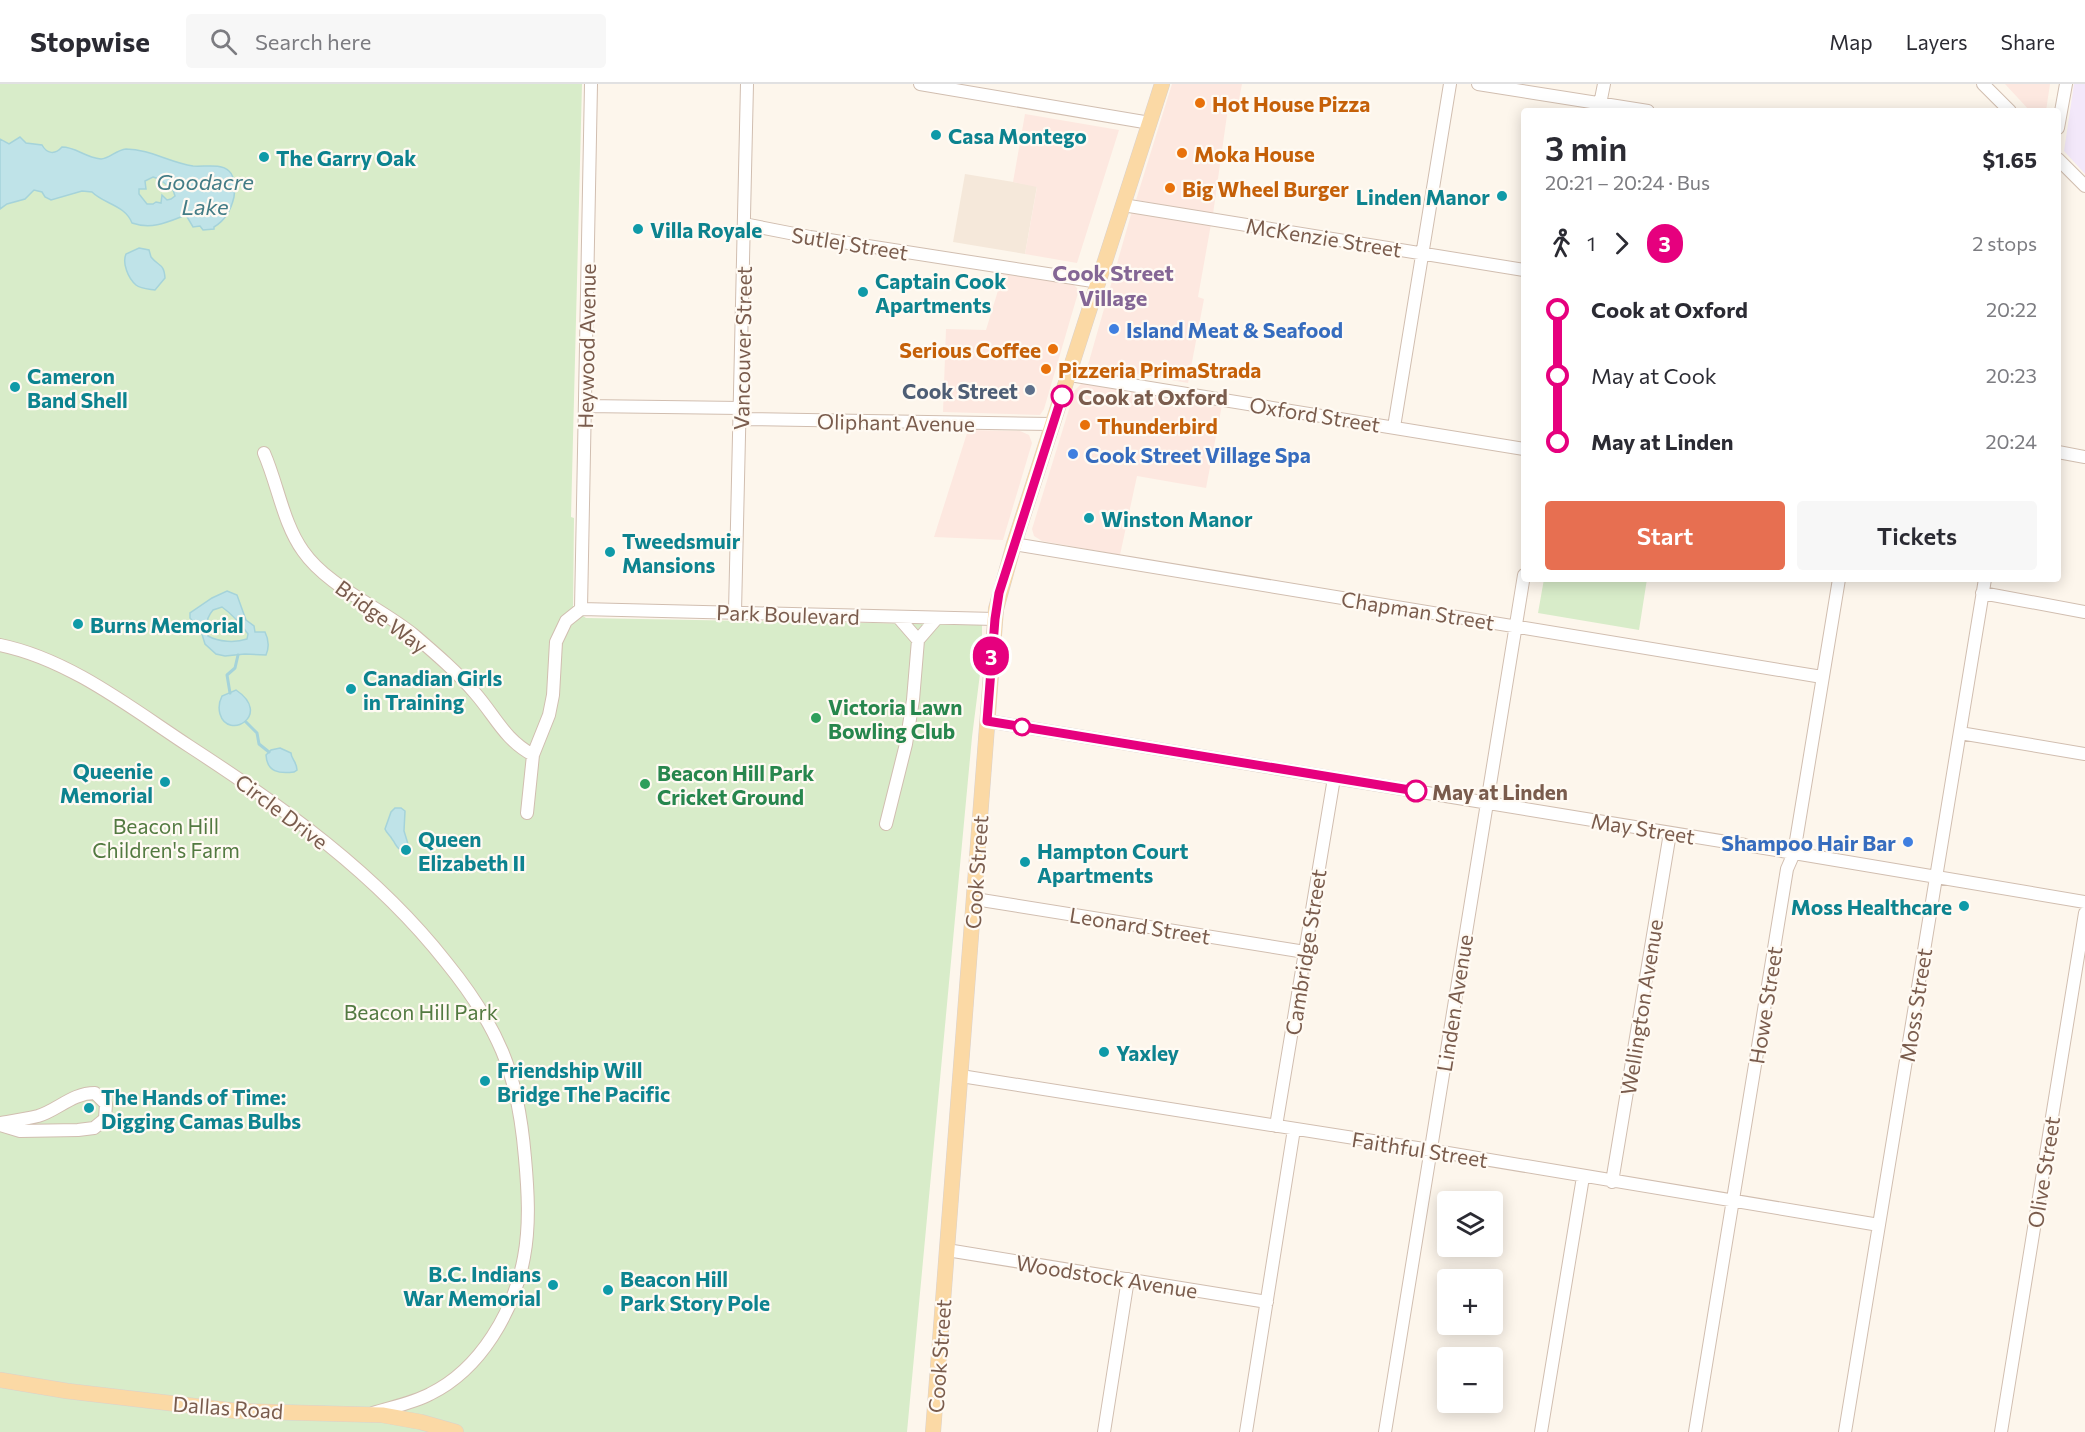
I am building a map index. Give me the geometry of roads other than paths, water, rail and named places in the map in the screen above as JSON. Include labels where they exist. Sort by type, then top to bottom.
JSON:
[{"type":"main road","name":"Cook Street","points":[[933,1432],[995,619],[999,593],[1162,84]]},
{"type":"main road","name":"Dallas Road","points":[[0,1380],[67,1391],[237,1411],[369,1414],[409,1419],[456,1432]]},
{"type":"street","name":"Heywood Avenue","points":[[581,609],[591,84]]},
{"type":"street","name":"Vancouver Street","points":[[735,612],[747,84]]},
{"type":"street","points":[[920,84],[1150,123]]},
{"type":"street","points":[[1394,427],[1450,84]]},
{"type":"street","points":[[1478,84],[1600,107],[1604,84]]},
{"type":"street","points":[[1983,84],[2007,108]]},
{"type":"street","points":[[2061,112],[2066,84]]},
{"type":"street","points":[[2061,162],[2085,186]]},
{"type":"street","name":"McKenzie Street","points":[[1123,205],[1521,270]]},
{"type":"street","name":"Sutlej Street","points":[[744,224],[810,237],[1099,282]]},
{"type":"street","name":"Oxford Street","points":[[1070,375],[1521,448]]},
{"type":"street","name":"Oliphant Avenue","points":[[585,406],[1052,424]]},
{"type":"street","points":[[2061,452],[2085,456]]},
{"type":"street","name":"Bridge Way","points":[[264,453],[294,537],[313,564],[326,576],[386,614],[414,635],[474,693],[511,740],[533,755]]},
{"type":"street","name":"Chapman Street","points":[[1014,544],[1822,677]]},
{"type":"street","name":"Linden Avenue","points":[[1385,1432],[1523,582]]},
{"type":"street","name":"Howe Street","points":[[1695,1432],[1787,869],[1794,853],[1838,582]]},
{"type":"street","name":"Moss Street","points":[[1845,1432],[1984,582]]},
{"type":"street","points":[[1982,593],[2085,612]]},
{"type":"street","points":[[527,813],[533,755],[549,715],[553,695],[556,642],[566,621],[581,609]]},
{"type":"street","name":"Park Boulevard","points":[[581,609],[995,619]]},
{"type":"street","points":[[898,617],[918,640]]},
{"type":"street","points":[[886,824],[906,744],[914,700],[918,640],[937,618]]},
{"type":"street","name":"Circle Drive","points":[[0,645],[52,662],[138,712],[268,798],[307,828],[383,892],[428,939],[482,1012],[502,1051],[513,1086],[520,1120],[528,1197],[526,1249],[513,1297],[492,1337],[454,1379],[421,1398],[369,1414]]},
{"type":"street","name":"May Street","points":[[987,721],[2085,902]]},
{"type":"street","points":[[1960,733],[2085,754]]},
{"type":"street","name":"Cambridge Street","points":[[1276,1126],[1334,778]]},
{"type":"street","name":"Wellington Avenue","points":[[1612,1182],[1670,832]]},
{"type":"street","name":"Leonard Street","points":[[975,899],[1305,952]]},
{"type":"street","name":"Olive Street","points":[[2001,1432],[2085,913]]},
{"type":"street","name":"Faithful Street","points":[[961,1076],[1430,1150],[1879,1225]]},
{"type":"street","points":[[86,1093],[99,1095],[106,1104],[105,1119],[90,1129],[20,1131],[0,1124],[39,1116],[86,1093]]},
{"type":"street","points":[[1246,1432],[1294,1129]]},
{"type":"street","points":[[1541,1432],[1583,1177]]},
{"type":"street","name":"Woodstock Avenue","points":[[947,1250],[1267,1302]]},
{"type":"street","points":[[1104,1432],[1128,1279]]},
{"type":"water","name":"Goodacre Lake","points":[[20,137],[26,143],[42,145],[51,152],[67,147],[101,159],[126,149],[193,166],[222,167],[233,176],[234,197],[225,218],[214,229],[203,230],[200,226],[193,227],[186,215],[153,225],[132,223],[119,208],[92,192],[82,191],[51,200],[42,192],[34,190],[25,199],[7,204],[0,209],[0,139],[9,144]],"holes":[[[153,177],[173,190],[175,196],[167,200],[162,195],[161,203],[147,204],[139,194],[139,189],[146,189],[145,181]]]},
{"type":"water","points":[[139,248],[149,250],[151,257],[164,270],[165,278],[155,290],[136,285],[130,278],[125,262],[126,254]]},
{"type":"water","points":[[227,591],[237,595],[246,620],[254,626],[255,632],[265,632],[268,644],[266,655],[225,656],[216,654],[205,644],[201,631],[190,618],[190,613]],"holes":[[[222,607],[245,630],[248,634],[247,639],[227,641],[208,636],[209,616],[213,610]]]},
{"type":"water","points":[[236,690],[246,699],[250,708],[249,716],[245,722],[231,725],[225,722],[220,714],[219,705],[222,696]]},
{"type":"water","points":[[280,748],[291,753],[297,770],[283,773],[271,768],[266,755],[271,750]]},
{"type":"water","points":[[395,808],[405,811],[404,831],[408,844],[407,849],[402,851],[385,829],[391,812]]},
{"type":"waterway","points":[[230,693],[227,675],[235,668],[238,655]]},
{"type":"waterway","points":[[246,722],[257,733],[259,744],[269,752]]},
{"type":"place","name":"Hot House Pizza","points":[[1200,103]]},
{"type":"place","name":"Casa Montego","points":[[936,135]]},
{"type":"place","name":"Moka House","points":[[1182,153]]},
{"type":"place","name":"The Garry Oak","points":[[264,157]]},
{"type":"place","name":"Big Wheel Burger","points":[[1170,188]]},
{"type":"place","name":"Linden Manor","points":[[1502,196]]},
{"type":"place","name":"Villa Royale","points":[[638,229]]},
{"type":"place","name":"Captain Cook Apartments","points":[[863,292]]},
{"type":"place","name":"Island Meat & Seafood","points":[[1114,329]]},
{"type":"place","name":"Serious Coffee","points":[[1053,349]]},
{"type":"place","name":"Pizzeria PrimaStrada","points":[[1046,369]]},
{"type":"place","name":"Cameron Band Shell","points":[[15,387]]},
{"type":"place","name":"Cook Street","points":[[1030,390]]},
{"type":"place","name":"Cook at Oxford","points":[[1062,396]]},
{"type":"place","name":"Thunderbird","points":[[1085,425]]},
{"type":"place","name":"Cook Street Village Spa","points":[[1073,454]]},
{"type":"place","name":"Winston Manor","points":[[1089,518]]},
{"type":"place","name":"Tweedsmuir Mansions","points":[[610,552]]},
{"type":"place","name":"Burns Memorial","points":[[78,624]]},
{"type":"place","name":"Canadian Girls in Training","points":[[351,689]]},
{"type":"place","name":"Victoria Lawn Bowling Club","points":[[816,718]]},
{"type":"place","name":"Queenie Memorial","points":[[165,782]]},
{"type":"place","name":"Beacon Hill Park Cricket Ground","points":[[645,784]]},
{"type":"place","name":"May at Linden","points":[[1416,791]]},
{"type":"place","name":"Shampoo Hair Bar","points":[[1908,842]]},
{"type":"place","name":"Queen Elizabeth II","points":[[406,850]]},
{"type":"place","name":"Hampton Court Apartments","points":[[1025,862]]},
{"type":"place","name":"Moss Healthcare","points":[[1964,906]]},
{"type":"place","name":"Yaxley","points":[[1104,1052]]},
{"type":"place","name":"Friendship Will Bridge The Pacific","points":[[485,1081]]},
{"type":"place","name":"The Hands of Time: Digging Camas Bulbs","points":[[89,1108]]},
{"type":"place","name":"B.C. Indians War Memorial","points":[[553,1285]]},
{"type":"place","name":"Beacon Hill Park Story Pole","points":[[608,1290]]},
{"type":"district","name":"Cook Street Village","points":[[1113,284]]},
{"type":"park label","name":"Beacon Hill Children's Farm","points":[[166,837]]},
{"type":"park label","name":"Beacon Hill Park","points":[[421,1011]]}]
